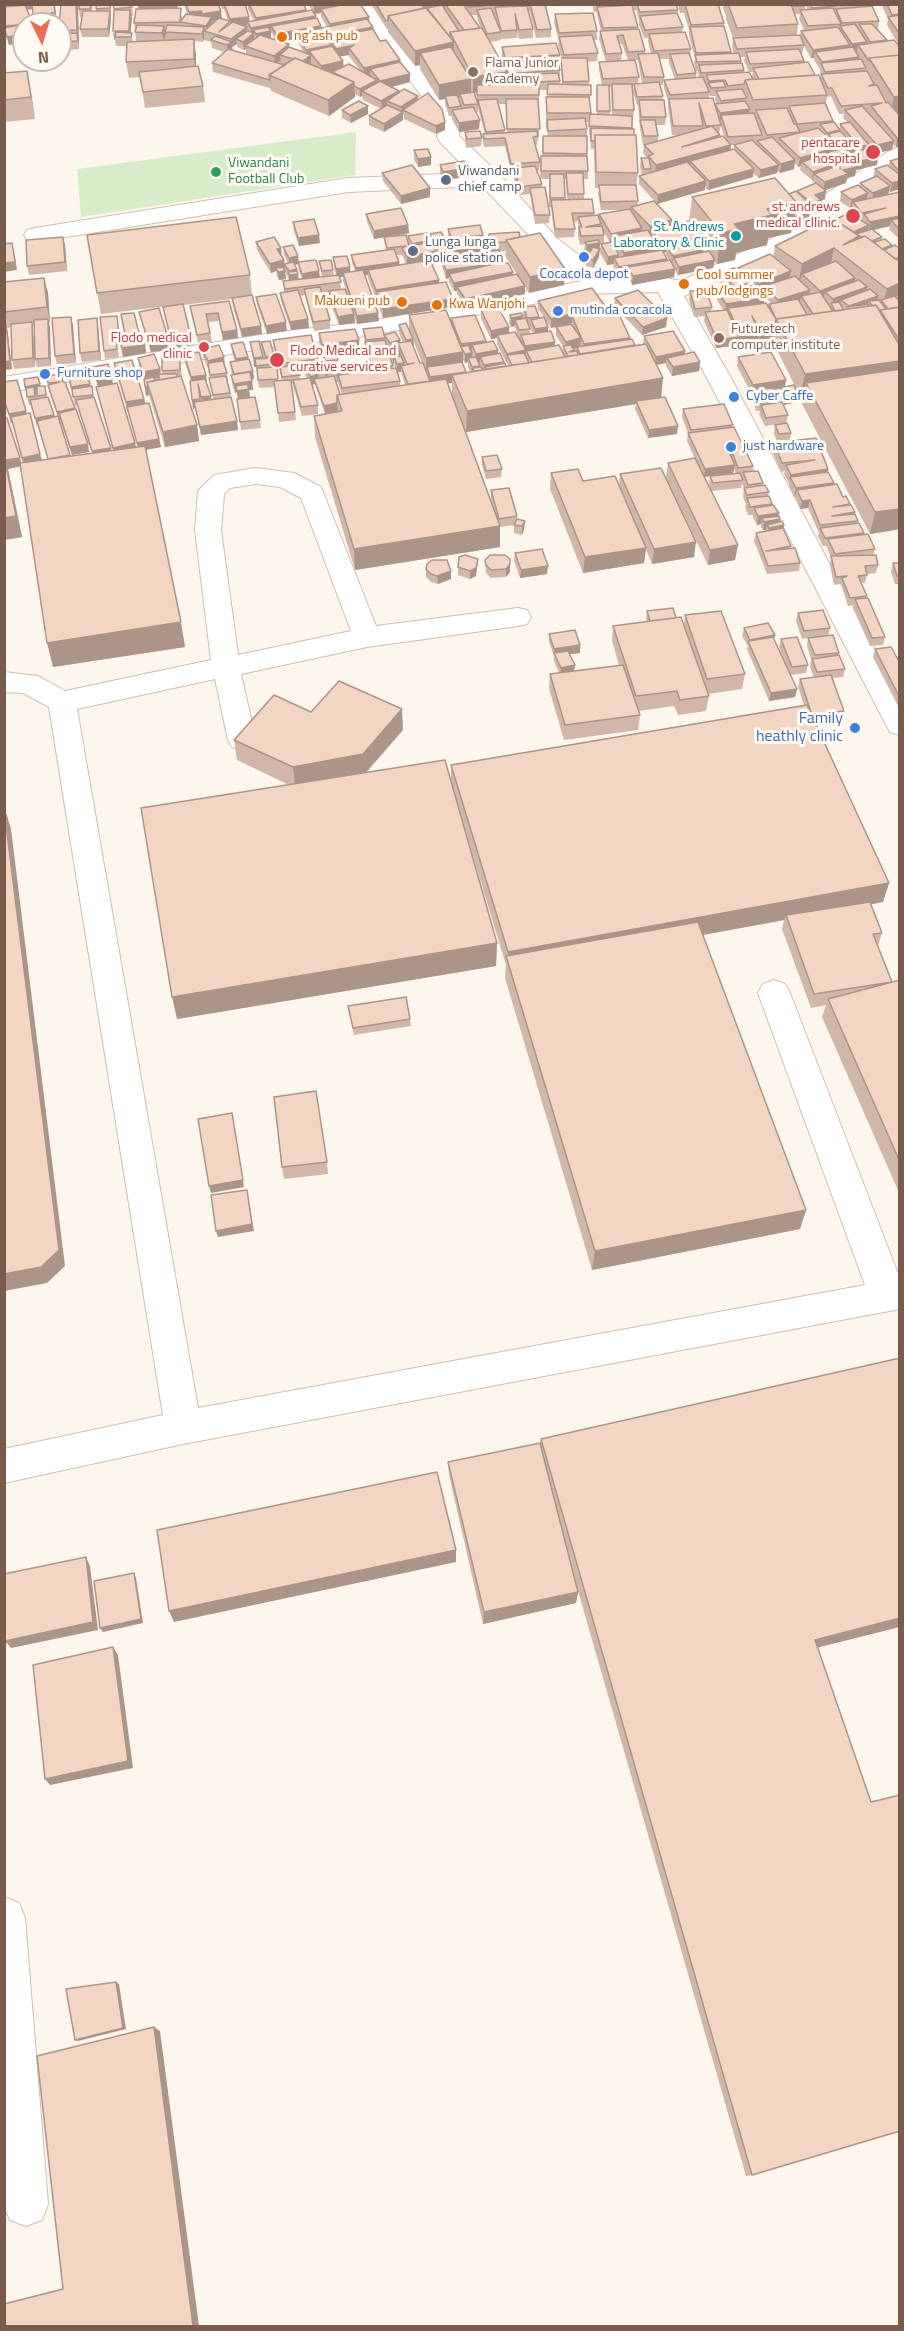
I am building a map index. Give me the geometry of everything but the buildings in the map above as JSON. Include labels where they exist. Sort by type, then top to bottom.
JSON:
[{"type":"street","points":[[361,4],[432,96],[449,124],[448,137],[491,179],[550,244],[606,288]]},
{"type":"street","points":[[4,386],[278,339],[366,329],[585,287],[666,285],[684,289],[701,283],[804,232],[831,201],[900,154]]},
{"type":"street","points":[[35,235],[348,185],[491,179]]},
{"type":"street","points":[[666,285],[718,376],[900,725]]},
{"type":"street","points":[[242,740],[226,668],[208,530],[211,491],[223,481],[255,476],[285,479],[312,494],[367,636]]},
{"type":"street","points":[[4,682],[28,683],[62,702],[367,636],[518,617]]},
{"type":"street","points":[[62,702],[183,1427]]},
{"type":"street","points":[[4,1466],[183,1427],[893,1296],[774,993]]},
{"type":"street","points":[[4,1918],[26,2204]]},
{"type":"green space","name":"Viwandani Football Club","points":[[356,132],[355,175],[81,217],[77,169]]},
{"type":"place","name":"ng'ash pub","points":[[282,37]]},
{"type":"place","name":"Flama Junior Academy","points":[[473,72]]},
{"type":"place","name":"pentacare hospital","points":[[873,152]]},
{"type":"place","name":"Viwandani Football Club","points":[[216,172]]},
{"type":"place","name":"Viwandani chief camp","points":[[446,180]]},
{"type":"place","name":"st. andrews medical cllinic.","points":[[853,216]]},
{"type":"place","name":"St. Andrews Laboratory & Clinic","points":[[736,236]]},
{"type":"place","name":"Lunga lunga police station","points":[[413,251]]},
{"type":"place","name":"Cocacola depot","points":[[584,257]]},
{"type":"place","name":"Cool summer pub/lodgings","points":[[684,284]]},
{"type":"place","name":"Makueni pub","points":[[402,302]]},
{"type":"place","name":"Kwa Wanjohi","points":[[437,305]]},
{"type":"place","name":"mutinda cocacola","points":[[558,311]]},
{"type":"place","name":"Futuretech computer institute","points":[[719,338]]},
{"type":"place","name":"Flodo medical clinic","points":[[204,347]]},
{"type":"place","name":"Flodo Medical and curative services","points":[[277,360]]},
{"type":"place","name":"Furniture shop","points":[[45,374]]},
{"type":"place","name":"Cyber Caffe","points":[[734,397]]},
{"type":"place","name":"just hardware","points":[[731,447]]},
{"type":"place","name":"Family heathly clinic","points":[[855,728]]}]
